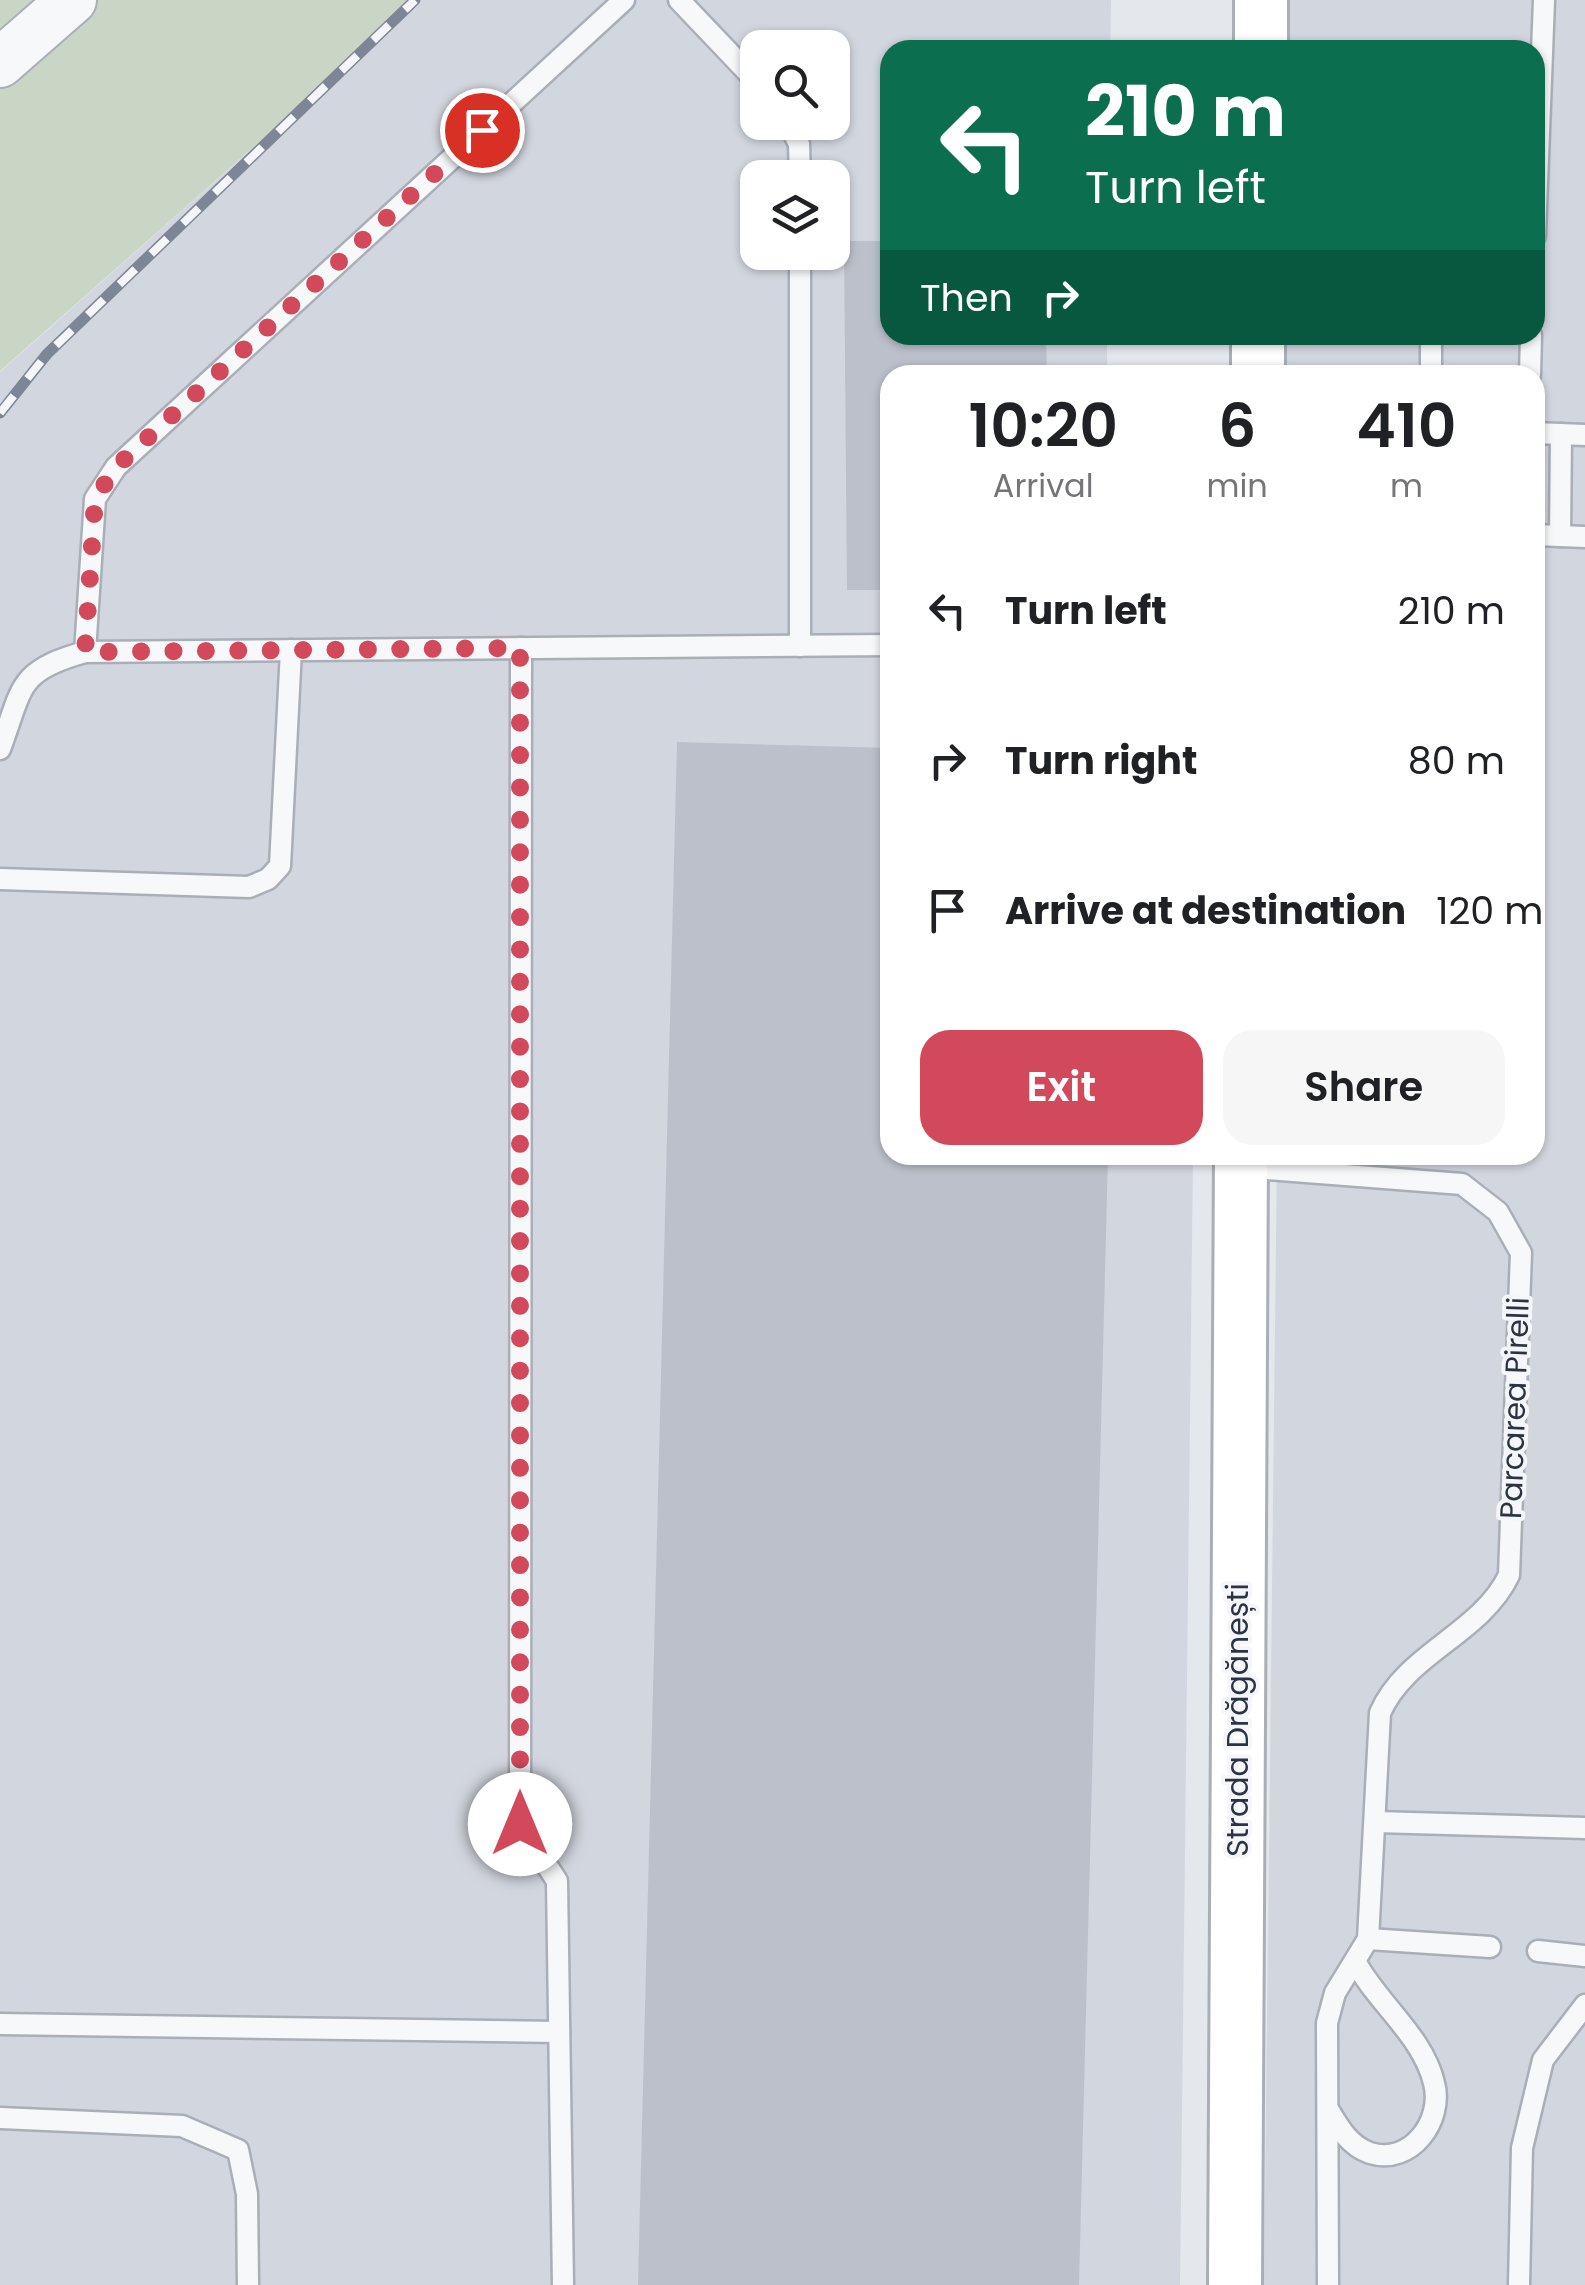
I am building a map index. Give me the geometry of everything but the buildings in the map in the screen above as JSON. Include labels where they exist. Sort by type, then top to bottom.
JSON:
[{"type":"main road","points":[[1261,0],[1261,40]]},
{"type":"main road","name":"Strada Drăgănești","points":[[1235,2285],[1241,1165]]},
{"type":"street","points":[[0,63],[72,0]]},
{"type":"lane","points":[[85,652],[95,499],[116,467],[624,0]]},
{"type":"lane","points":[[679,0],[740,64]]},
{"type":"lane","points":[[1542,40],[1544,0]]},
{"type":"lane","points":[[800,270],[800,646]]},
{"type":"lane","points":[[1545,433],[1585,434]]},
{"type":"lane","points":[[1560,536],[1561,434]]},
{"type":"lane","points":[[1545,535],[1585,537]]},
{"type":"lane","points":[[0,750],[25,682],[46,663],[85,652],[880,645]]},
{"type":"lane","points":[[520,648],[520,1824],[557,1881],[563,2285]]},
{"type":"lane","points":[[0,879],[249,888],[268,879],[280,866],[291,650]]},
{"type":"lane","name":"Parcarea Pirelli","points":[[1279,1165],[1462,1184],[1498,1212],[1520,1253],[1509,1575],[1498,1598],[1392,1686],[1380,1713],[1368,1939],[1335,1994],[1327,2023],[1328,2285]]},
{"type":"lane","points":[[1376,1822],[1585,1828]]},
{"type":"lane","points":[[1368,1939],[1490,1947]]},
{"type":"lane","points":[[1538,1952],[1585,1956]]},
{"type":"lane","points":[[1327,2107],[1354,2145],[1370,2153],[1390,2154],[1412,2145],[1428,2129],[1437,2108],[1434,2084],[1424,2057],[1355,1961]]},
{"type":"lane","points":[[1520,2285],[1522,2148],[1543,2060],[1585,2005]]},
{"type":"lane","points":[[0,2024],[559,2032]]},
{"type":"lane","points":[[0,2118],[182,2126],[238,2150],[247,2194],[248,2285]]},
{"type":"shaded area","points":[[420,0],[1111,0],[1110,40],[880,40],[880,345],[1107,345],[1107,365],[880,365],[880,1165],[1193,1165],[1180,2285],[0,2285],[0,372]]},
{"type":"shaded area","points":[[1290,0],[1585,0],[1585,2285],[1264,2285],[1277,1165],[1545,1165],[1545,365],[1286,365],[1286,345],[1545,345],[1545,40],[1289,40]]},
{"type":"green space","points":[[0,0],[420,0],[0,371]]},
{"type":"railway","points":[[0,413],[47,354],[415,0]]},
{"type":"route","points":[[482,130],[116,467],[95,499],[85,652],[520,648],[520,1824]]}]
